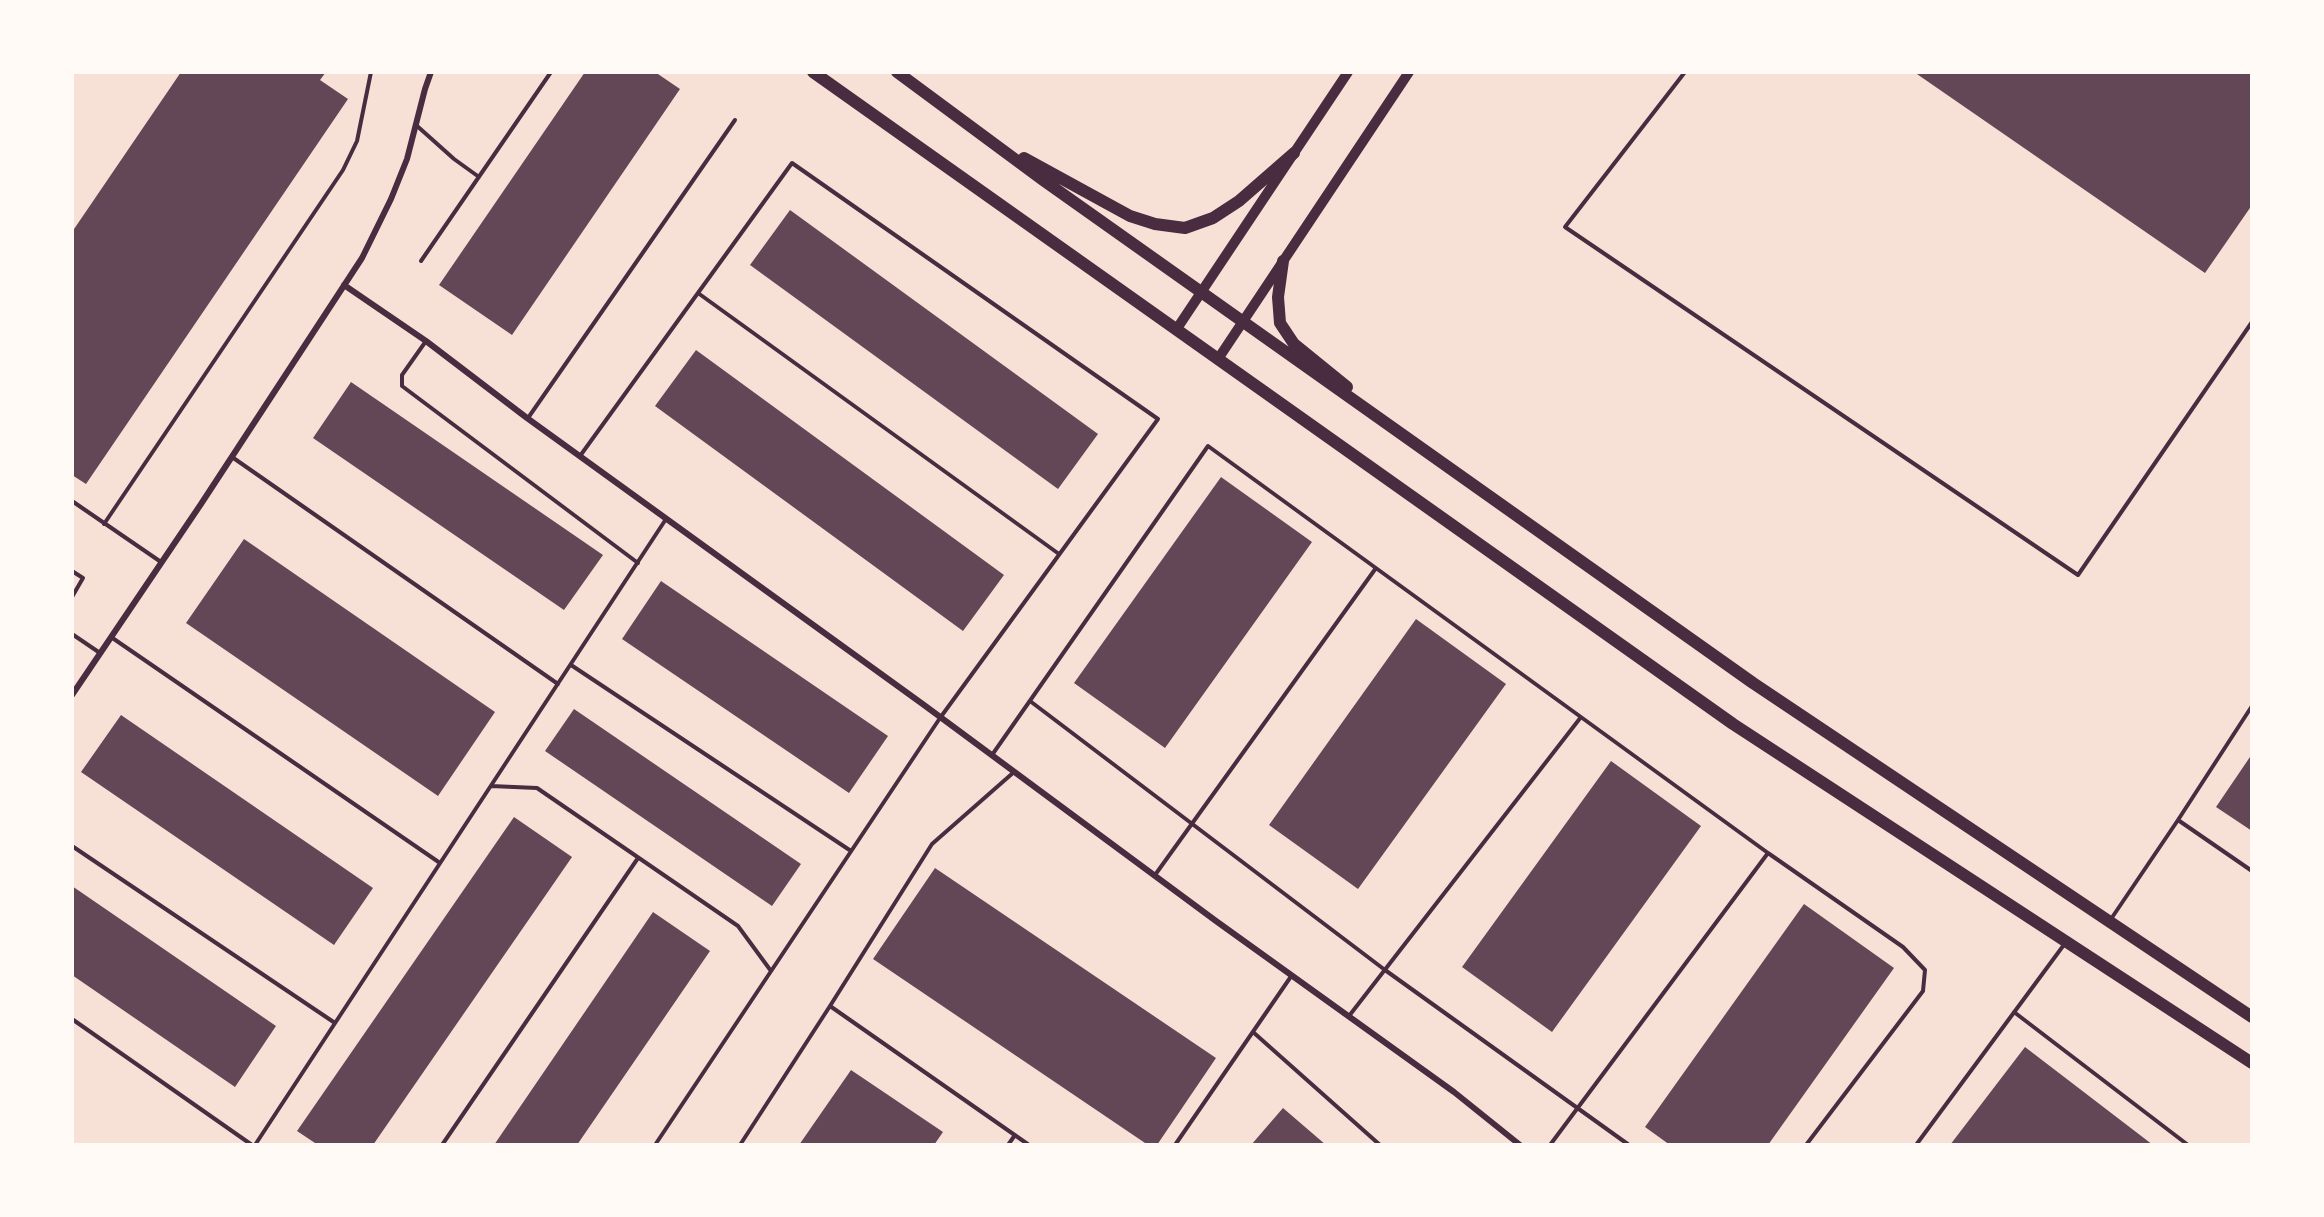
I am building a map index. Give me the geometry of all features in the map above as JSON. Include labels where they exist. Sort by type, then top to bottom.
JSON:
[{"type":"main road","points":[[813,72],[1733,724],[2252,1063]]},
{"type":"main road","points":[[897,72],[1242,322],[1753,683],[2252,1017]]},
{"type":"main road","points":[[978,131],[1130,216],[1155,225],[1185,228],[1213,218],[1239,201],[1294,153]]},
{"type":"main road","points":[[1283,261],[1278,297],[1280,323],[1293,344],[1453,471]]},
{"type":"street","points":[[72,695],[362,258],[391,199],[407,159],[431,72]]},
{"type":"street","points":[[1176,330],[1348,72]]},
{"type":"street","points":[[1218,359],[1409,72]]},
{"type":"street","points":[[344,285],[426,341],[527,418],[1454,1092],[1520,1145]]},
{"type":"lane","points":[[104,524],[343,170],[357,141],[371,72]]},
{"type":"lane","points":[[421,261],[551,72]]},
{"type":"lane","points":[[1685,72],[1565,227],[2078,575],[2252,322]]},
{"type":"lane","points":[[527,418],[735,120]]},
{"type":"lane","points":[[416,125],[454,159],[479,177]]},
{"type":"lane","points":[[580,456],[792,163],[1158,418],[940,718],[655,1145]]},
{"type":"lane","points":[[698,293],[1059,554]]},
{"type":"lane","points":[[426,341],[402,375],[402,386],[638,563]]},
{"type":"lane","points":[[992,755],[1208,446],[1768,853],[1903,947],[1925,970],[1923,991],[1806,1145]]},
{"type":"lane","points":[[232,457],[558,684]]},
{"type":"lane","points":[[72,501],[161,562]]},
{"type":"lane","points":[[72,1019],[253,1145],[666,519]]},
{"type":"lane","points":[[1154,876],[1376,568]]},
{"type":"lane","points":[[72,571],[83,578],[72,597]]},
{"type":"lane","points":[[72,634],[100,654]]},
{"type":"lane","points":[[111,637],[440,863]]},
{"type":"lane","points":[[571,664],[851,851]]},
{"type":"lane","points":[[1030,701],[1385,970],[1629,1145]]},
{"type":"lane","points":[[2109,922],[2252,706]]},
{"type":"lane","points":[[1349,1016],[1581,717]]},
{"type":"lane","points":[[740,1145],[932,844],[1014,772]]},
{"type":"lane","points":[[490,786],[537,788],[738,926],[771,971]]},
{"type":"lane","points":[[2178,820],[2252,871]]},
{"type":"lane","points":[[72,846],[335,1023]]},
{"type":"lane","points":[[1550,1145],[1768,853]]},
{"type":"lane","points":[[442,1145],[638,858]]},
{"type":"lane","points":[[1916,1145],[2066,942]]},
{"type":"lane","points":[[1175,1145],[1292,975]]},
{"type":"lane","points":[[830,1006],[1029,1145]]},
{"type":"lane","points":[[2014,1012],[2188,1145]]},
{"type":"lane","points":[[1253,1032],[1380,1145]]},
{"type":"lane","points":[[1008,1145],[1015,1135]]},
{"type":"building","points":[[181,72],[326,72],[320,80],[348,99],[86,484],[72,475],[72,232]]},
{"type":"building","points":[[585,72],[655,72],[680,89],[512,335],[439,285]]},
{"type":"building","points":[[1914,72],[2252,72],[2252,205],[2205,273]]},
{"type":"building","points":[[790,210],[1098,434],[1058,489],[750,265]]},
{"type":"building","points":[[696,350],[1004,575],[963,631],[655,406]]},
{"type":"building","points":[[351,382],[603,555],[564,610],[313,438]]},
{"type":"building","points":[[1221,477],[1312,542],[1165,748],[1074,683]]},
{"type":"building","points":[[244,539],[495,712],[438,796],[186,623]]},
{"type":"building","points":[[661,581],[888,736],[849,793],[622,639]]},
{"type":"building","points":[[1416,619],[1506,684],[1358,889],[1269,825]]},
{"type":"building","points":[[574,709],[801,864],[772,906],[545,751]]},
{"type":"building","points":[[121,715],[373,888],[334,945],[81,772]]},
{"type":"building","points":[[2252,754],[2252,831],[2216,807]]},
{"type":"building","points":[[1611,761],[1701,826],[1552,1032],[1462,967]]},
{"type":"building","points":[[514,817],[572,857],[373,1145],[318,1145],[297,1131]]},
{"type":"building","points":[[935,868],[1216,1058],[1157,1145],[1148,1145],[873,959]]},
{"type":"building","points":[[72,886],[276,1026],[235,1087],[72,975]]},
{"type":"building","points":[[1804,904],[1894,968],[1768,1145],[1670,1145],[1645,1127]]},
{"type":"building","points":[[653,912],[710,951],[577,1145],[494,1145]]},
{"type":"building","points":[[2025,1047],[2153,1145],[1950,1145]]},
{"type":"building","points":[[851,1070],[943,1132],[934,1145],[799,1145]]},
{"type":"building","points":[[1283,1108],[1326,1145],[1251,1145]]}]
